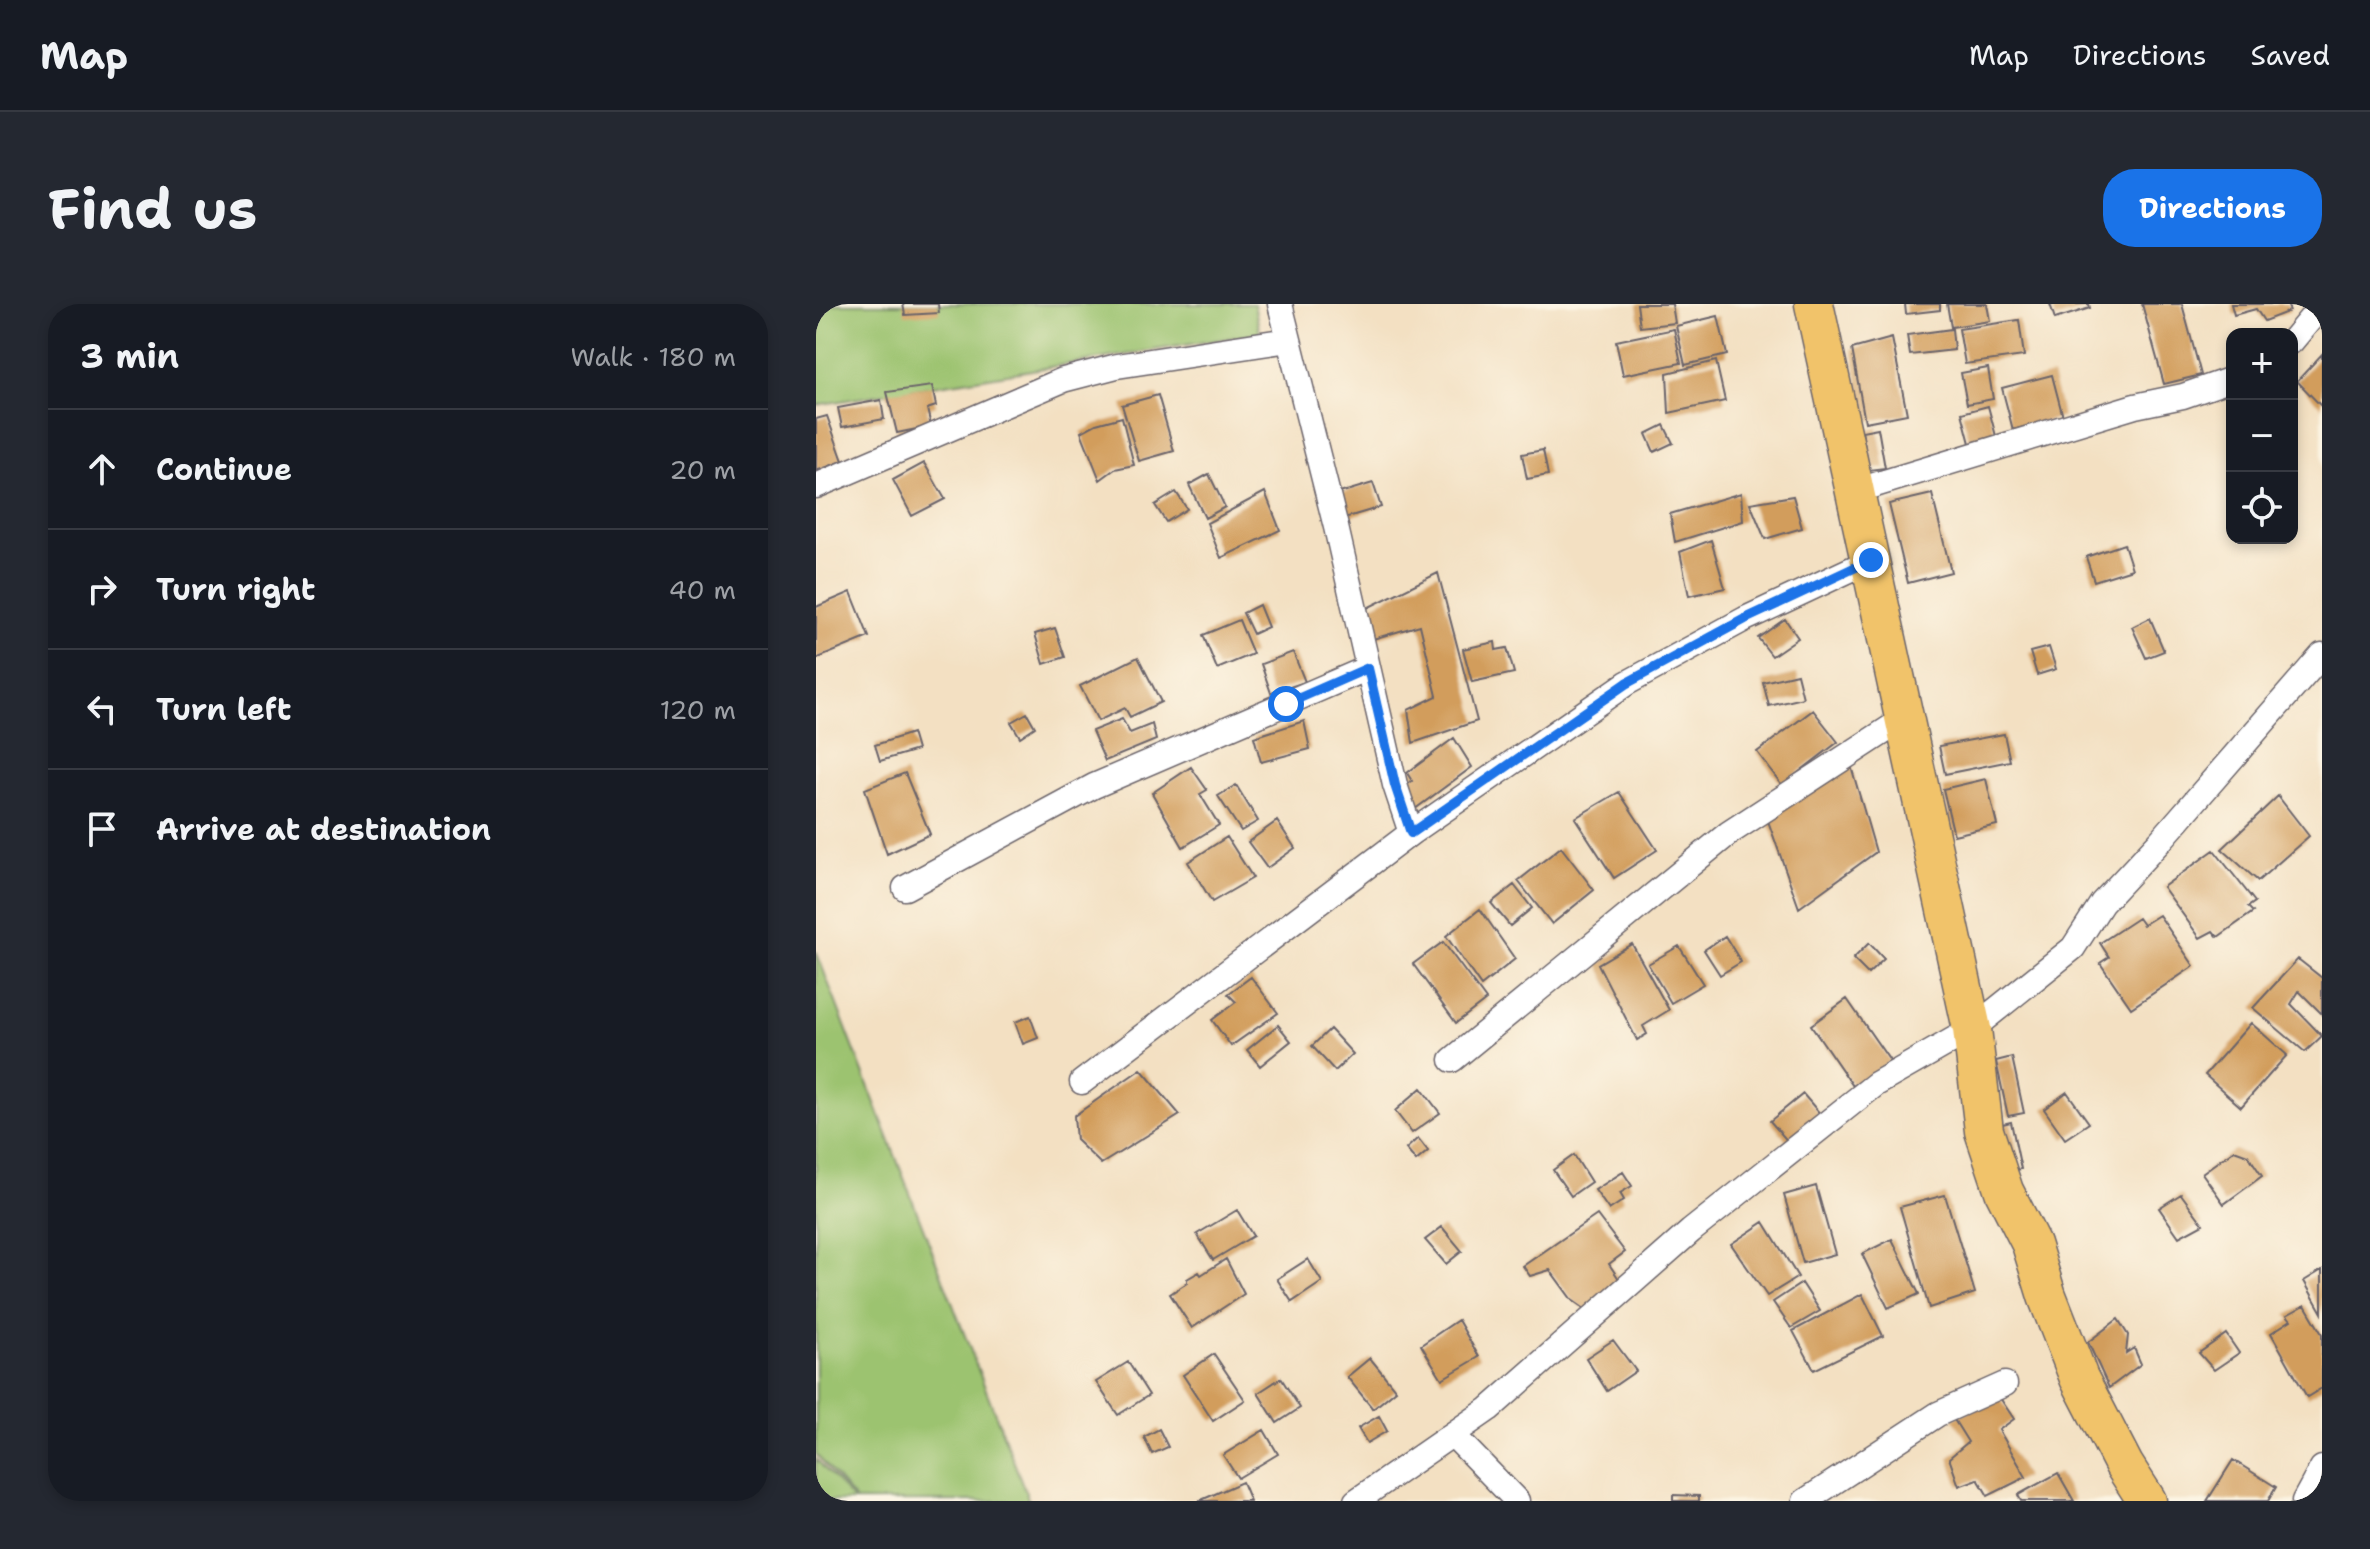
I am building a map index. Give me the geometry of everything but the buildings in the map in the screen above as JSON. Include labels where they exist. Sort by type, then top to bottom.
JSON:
[{"type":"highway","points":[[1814,304],[1972,1029],[1984,1131],[2004,1191],[2031,1244],[2047,1296],[2079,1378],[2124,1465],[2147,1501]]},
{"type":"street","points":[[1280,304],[1336,527],[1395,785],[1411,833]]},
{"type":"street","points":[[2298,334],[2322,305]]},
{"type":"street","points":[[816,486],[1063,380],[1117,366],[1289,340]]},
{"type":"street","points":[[1855,491],[2226,381]]},
{"type":"street","points":[[1082,1082],[1411,833],[1627,683],[1745,619],[1871,560]]},
{"type":"street","points":[[1356,1501],[1489,1409],[1691,1231],[1876,1084],[1972,1029],[2073,948],[2102,903],[2322,655]]},
{"type":"street","points":[[905,888],[1094,786],[1368,668]]},
{"type":"street","points":[[1452,1060],[1729,833],[1905,718]]},
{"type":"street","points":[[1805,1501],[1938,1414],[2005,1384]]},
{"type":"street","points":[[1453,1435],[1517,1501]]},
{"type":"street","points":[[2304,1501],[2322,1468]]},
{"type":"green space","points":[[816,304],[1254,304],[1260,333],[816,405]]},
{"type":"green space","points":[[816,951],[1029,1501],[856,1501],[816,1454]]},
{"type":"green space","points":[[816,1459],[854,1501],[816,1501]]},
{"type":"route","points":[[1286,704],[1368,668],[1395,785],[1411,833],[1627,683],[1745,619],[1871,560]]}]
